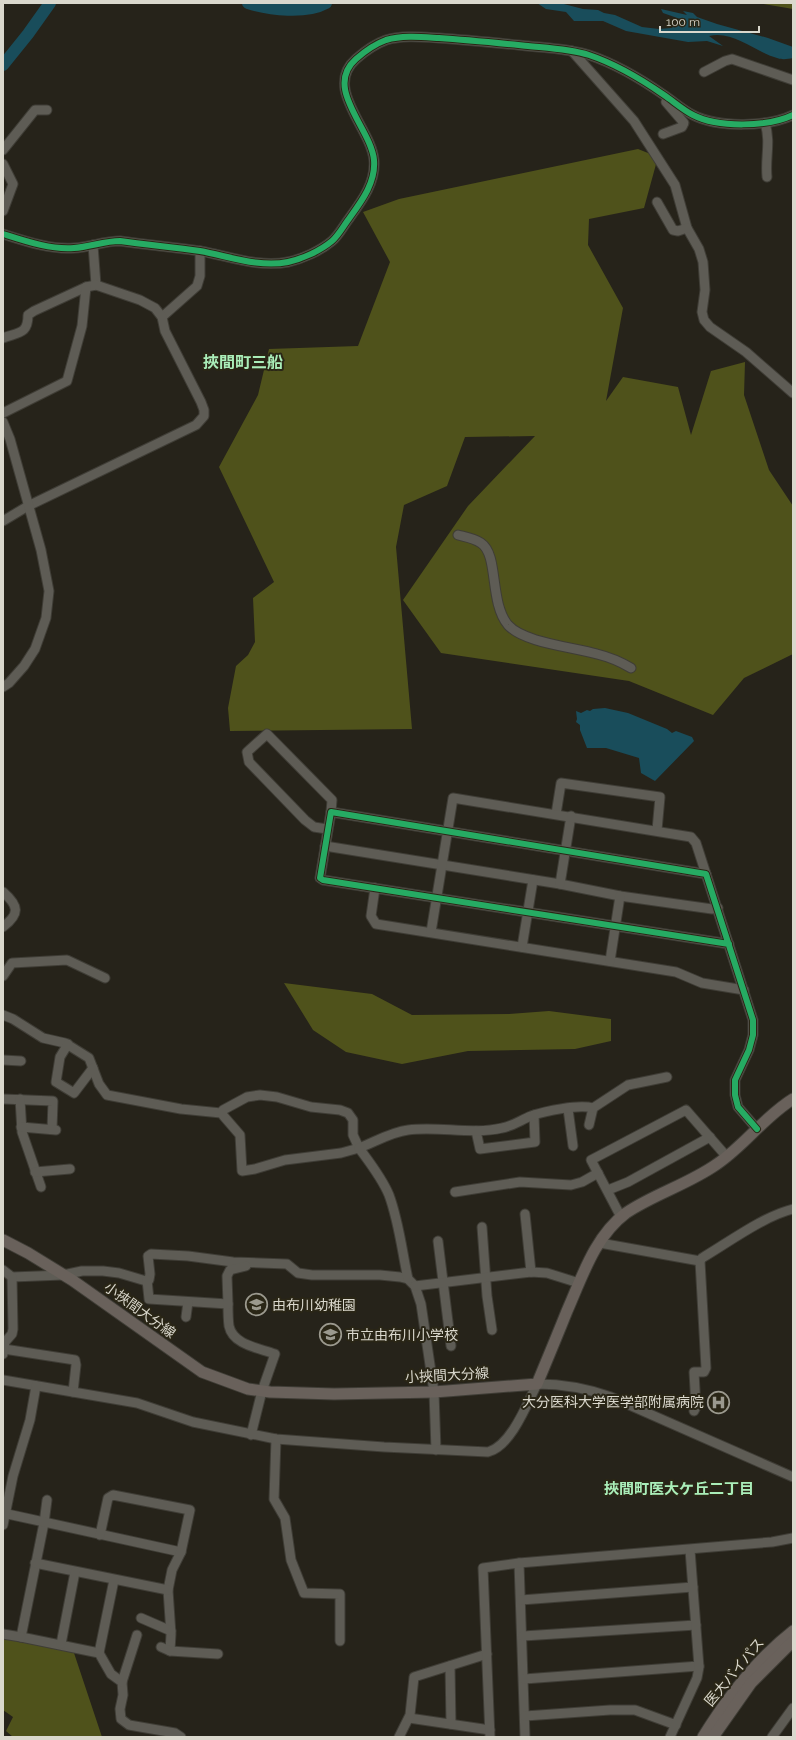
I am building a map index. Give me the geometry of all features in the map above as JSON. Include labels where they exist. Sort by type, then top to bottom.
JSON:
[{"type":"main road","points":[[537,1384],[579,1283],[600,1243],[610,1228],[621,1217],[637,1207],[703,1173],[727,1157],[774,1113],[793,1099]]},
{"type":"main road","name":"小挾間大分線","points":[[3,1240],[28,1253],[63,1275],[202,1372],[232,1384],[262,1391],[334,1394],[434,1392],[537,1384]]},
{"type":"main road","name":"医大バイパス","points":[[703,1737],[724,1705],[750,1673],[767,1654],[793,1631]]},
{"type":"main road","name":"医大バイパス","points":[[713,1737],[751,1683],[793,1641]]},
{"type":"street","points":[[3,234],[54,247],[73,248],[110,241],[120,241],[200,251],[261,263],[286,262],[311,254],[332,241],[368,192],[374,173],[374,159],[366,134],[349,104],[345,92],[344,78],[351,63],[364,52],[386,40],[412,37],[481,41],[572,51],[590,55],[617,68],[640,80],[694,115],[710,121],[758,125],[793,115]]},
{"type":"street","points":[[572,51],[634,121],[662,162],[675,185],[687,228],[699,250],[703,262],[705,290],[702,312],[704,320],[710,327],[746,352],[793,393]]},
{"type":"street","points":[[704,72],[732,59],[793,80]]},
{"type":"street","points":[[663,134],[682,127],[684,123],[666,102],[668,98]]},
{"type":"street","points":[[3,150],[35,110],[47,110]]},
{"type":"street","points":[[765,123],[769,135],[766,167],[767,177]]},
{"type":"street","points":[[3,164],[13,184],[3,211]]},
{"type":"street","points":[[656,202],[673,230],[678,231],[687,228]]},
{"type":"street","points":[[93,245],[96,284]]},
{"type":"street","points":[[162,317],[197,286],[200,276],[200,251]]},
{"type":"street","points":[[3,338],[25,329],[28,326],[28,314],[86,287],[96,284],[140,300],[155,308],[162,317],[165,331],[204,410],[204,416],[196,425],[28,506],[3,522]]},
{"type":"street","points":[[3,413],[67,381],[82,326],[86,287]]},
{"type":"street","points":[[3,422],[10,439],[41,550],[49,591],[46,618],[35,649],[24,666],[9,683],[3,687]]},
{"type":"street","points":[[458,535],[481,543],[487,549],[491,560],[496,598],[500,614],[509,626],[520,634],[598,654],[631,668]]},
{"type":"street","points":[[328,829],[314,827],[305,820],[249,762],[247,752],[267,734],[332,800],[326,846],[320,878],[323,880],[729,944]]},
{"type":"street","points":[[556,814],[561,783],[660,797],[657,830]]},
{"type":"street","points":[[431,932],[453,798],[657,830],[691,837],[696,843],[753,1020],[753,1035],[750,1050],[735,1080],[734,1095],[738,1107],[757,1129]]},
{"type":"street","points":[[331,812],[706,874]]},
{"type":"street","points":[[560,884],[571,816]]},
{"type":"street","points":[[326,846],[560,884],[620,896],[712,909],[718,908]]},
{"type":"street","points":[[522,947],[533,880]]},
{"type":"street","points":[[375,888],[371,916],[376,924],[676,972],[702,983],[744,990]]},
{"type":"street","points":[[3,892],[14,904],[16,910],[13,919],[3,927]]},
{"type":"street","points":[[610,962],[620,896]]},
{"type":"street","points":[[3,976],[12,963],[67,960],[105,978]]},
{"type":"street","points":[[3,1015],[13,1019],[43,1038],[68,1044],[86,1055],[99,1084],[107,1095],[181,1109],[221,1113],[240,1135],[242,1171],[255,1169],[285,1160],[341,1153],[359,1148],[407,1130],[455,1129],[476,1131],[502,1128],[556,1109],[568,1109],[579,1106],[593,1108],[628,1085],[667,1077]]},
{"type":"street","points":[[68,1044],[60,1057],[56,1082],[74,1093],[93,1068]]},
{"type":"street","points":[[3,1060],[21,1061]]},
{"type":"street","points":[[221,1113],[223,1110],[246,1097],[260,1095],[277,1097],[311,1107],[340,1110],[348,1113],[353,1120],[353,1135],[359,1148],[378,1173],[388,1194],[412,1282],[421,1304],[434,1392],[436,1450]]},
{"type":"street","points":[[3,1099],[53,1101],[54,1129],[21,1127]]},
{"type":"street","points":[[20,1100],[22,1132],[41,1187]]},
{"type":"street","points":[[589,1125],[593,1108]]},
{"type":"street","points":[[568,1109],[573,1146]]},
{"type":"street","points":[[621,1217],[591,1160],[686,1110],[727,1157]]},
{"type":"street","points":[[476,1131],[480,1149],[535,1142],[534,1116]]},
{"type":"street","points":[[608,1190],[628,1182],[710,1137]]},
{"type":"street","points":[[35,1172],[70,1169]]},
{"type":"street","points":[[456,1192],[520,1182],[571,1185],[582,1182],[598,1173]]},
{"type":"street","points":[[694,1411],[696,1407],[694,1372],[704,1372],[706,1368],[700,1261],[702,1258],[765,1220],[781,1212],[793,1209]]},
{"type":"street","points":[[525,1214],[531,1272]]},
{"type":"street","points":[[482,1227],[487,1277],[487,1296],[492,1330]]},
{"type":"street","points":[[438,1241],[451,1346]]},
{"type":"street","points":[[600,1243],[700,1261]]},
{"type":"street","points":[[228,1304],[188,1302],[170,1299],[149,1299],[147,1280],[150,1274],[148,1256],[151,1254],[188,1256],[255,1264],[287,1264],[298,1273],[312,1275],[380,1275],[400,1277],[412,1282],[444,1282],[531,1272],[547,1273],[579,1283]]},
{"type":"street","points":[[251,1435],[262,1391],[275,1354],[238,1341],[234,1336],[229,1327],[227,1276],[230,1270],[255,1264]]},
{"type":"street","points":[[3,1270],[12,1277],[63,1275],[82,1271],[104,1271],[147,1280]]},
{"type":"street","points":[[12,1277],[13,1329],[12,1334],[5,1342],[3,1352],[75,1360],[76,1365],[72,1392]]},
{"type":"street","points":[[186,1317],[188,1302]]},
{"type":"street","points":[[3,1380],[137,1403],[193,1422],[276,1439],[488,1452],[494,1451],[504,1443],[514,1429],[537,1384],[569,1385],[600,1393],[793,1477]]},
{"type":"street","points":[[3,1525],[4,1513],[13,1476],[30,1420],[36,1386]]},
{"type":"street","points":[[276,1439],[274,1498],[285,1518],[291,1560],[304,1593],[340,1594],[340,1641]]},
{"type":"street","points":[[3,1474],[13,1476]]},
{"type":"street","points":[[100,1535],[108,1498],[113,1495],[190,1510],[181,1552],[172,1570],[168,1590],[171,1631],[170,1651]]},
{"type":"street","points":[[21,1637],[44,1523],[47,1500]]},
{"type":"street","points":[[4,1513],[181,1552]]},
{"type":"street","points":[[409,1718],[452,1724],[490,1734],[483,1568],[519,1563],[690,1550],[772,1542],[793,1538]]},
{"type":"street","points":[[670,1737],[697,1678],[699,1666],[690,1550]]},
{"type":"street","points":[[35,1563],[168,1590]]},
{"type":"street","points":[[519,1563],[525,1737]]},
{"type":"street","points":[[61,1644],[75,1572]]},
{"type":"street","points":[[114,1580],[99,1654],[111,1674],[122,1682]]},
{"type":"street","points":[[521,1600],[693,1587]]},
{"type":"street","points":[[141,1618],[171,1631]]},
{"type":"street","points":[[522,1636],[696,1625]]},
{"type":"street","points":[[3,1634],[61,1644],[99,1654]]},
{"type":"street","points":[[137,1635],[122,1682],[123,1695],[120,1709],[121,1719],[130,1725],[175,1732],[181,1737]]},
{"type":"street","points":[[161,1647],[170,1651],[218,1654]]},
{"type":"street","points":[[399,1737],[409,1718],[414,1677],[487,1654]]},
{"type":"street","points":[[450,1666],[452,1724]]},
{"type":"street","points":[[524,1679],[699,1666]]},
{"type":"street","points":[[772,1737],[793,1708]]},
{"type":"street","points":[[525,1716],[610,1710],[635,1710],[676,1725]]},
{"type":"green space","points":[[758,3],[793,3],[793,9]]},
{"type":"green space","points":[[638,149],[658,157],[644,208],[589,219],[588,245],[623,308],[606,401],[623,377],[678,387],[691,435],[711,371],[745,362],[744,395],[769,470],[793,506],[793,654],[744,678],[713,715],[629,681],[441,653],[403,600],[468,506],[535,436],[465,437],[447,486],[404,505],[396,547],[412,729],[230,731],[228,708],[236,666],[248,655],[255,642],[253,598],[274,582],[219,467],[258,395],[269,349],[358,346],[390,262],[363,212],[399,199]]},
{"type":"green space","points":[[284,983],[372,994],[412,1015],[509,1014],[549,1011],[611,1019],[611,1041],[575,1049],[468,1051],[402,1064],[346,1052],[313,1030]]},
{"type":"green space","points":[[3,1632],[72,1647],[102,1737],[13,1737],[6,1731],[13,1717],[3,1710]]},
{"type":"water","points":[[537,3],[560,3],[583,9],[598,10],[615,15],[642,27],[659,29],[671,28],[686,21],[663,13],[661,9],[687,15],[683,11],[693,13],[697,17],[717,24],[768,38],[793,47],[793,58],[777,58],[744,42],[727,36],[709,36],[723,46],[707,41],[688,42],[626,31],[603,21],[574,21],[566,12],[546,9]]},
{"type":"water","points":[[605,708],[628,713],[667,729],[672,733],[676,731],[692,737],[694,741],[655,781],[641,773],[639,758],[606,748],[587,748],[580,730],[580,725],[576,722],[576,711],[581,713],[587,710],[590,711],[593,709]]},
{"type":"waterway","points":[[3,65],[50,3]]},
{"type":"waterway","points":[[248,3],[267,8],[288,10],[308,9],[326,3]]},
{"type":"cycle path","points":[[3,234],[56,248],[80,247],[120,241],[200,251],[244,261],[266,264],[288,262],[311,254],[327,245],[336,237],[367,192],[373,177],[374,160],[371,148],[346,95],[344,83],[347,70],[356,59],[370,48],[386,40],[399,37],[461,40],[559,49],[582,53],[619,67],[646,83],[689,113],[703,119],[716,122],[729,124],[757,124],[783,119],[793,115]]},
{"type":"cycle path","points":[[729,944],[323,880],[320,878],[331,812],[706,874],[753,1020],[753,1035],[749,1050],[735,1080],[735,1095],[738,1107],[757,1129]]},
{"type":"place","name":"由布川幼稚園","points":[[256,1305]]},
{"type":"place","name":"市立由布川小学校","points":[[331,1335]]},
{"type":"place","name":"大分医科大学医学部附属病院","points":[[719,1402]]},
{"type":"district","name":"挾間町三船","points":[[243,362]]},
{"type":"district","name":"挾間町医大ケ丘二丁目","points":[[679,1489]]}]
